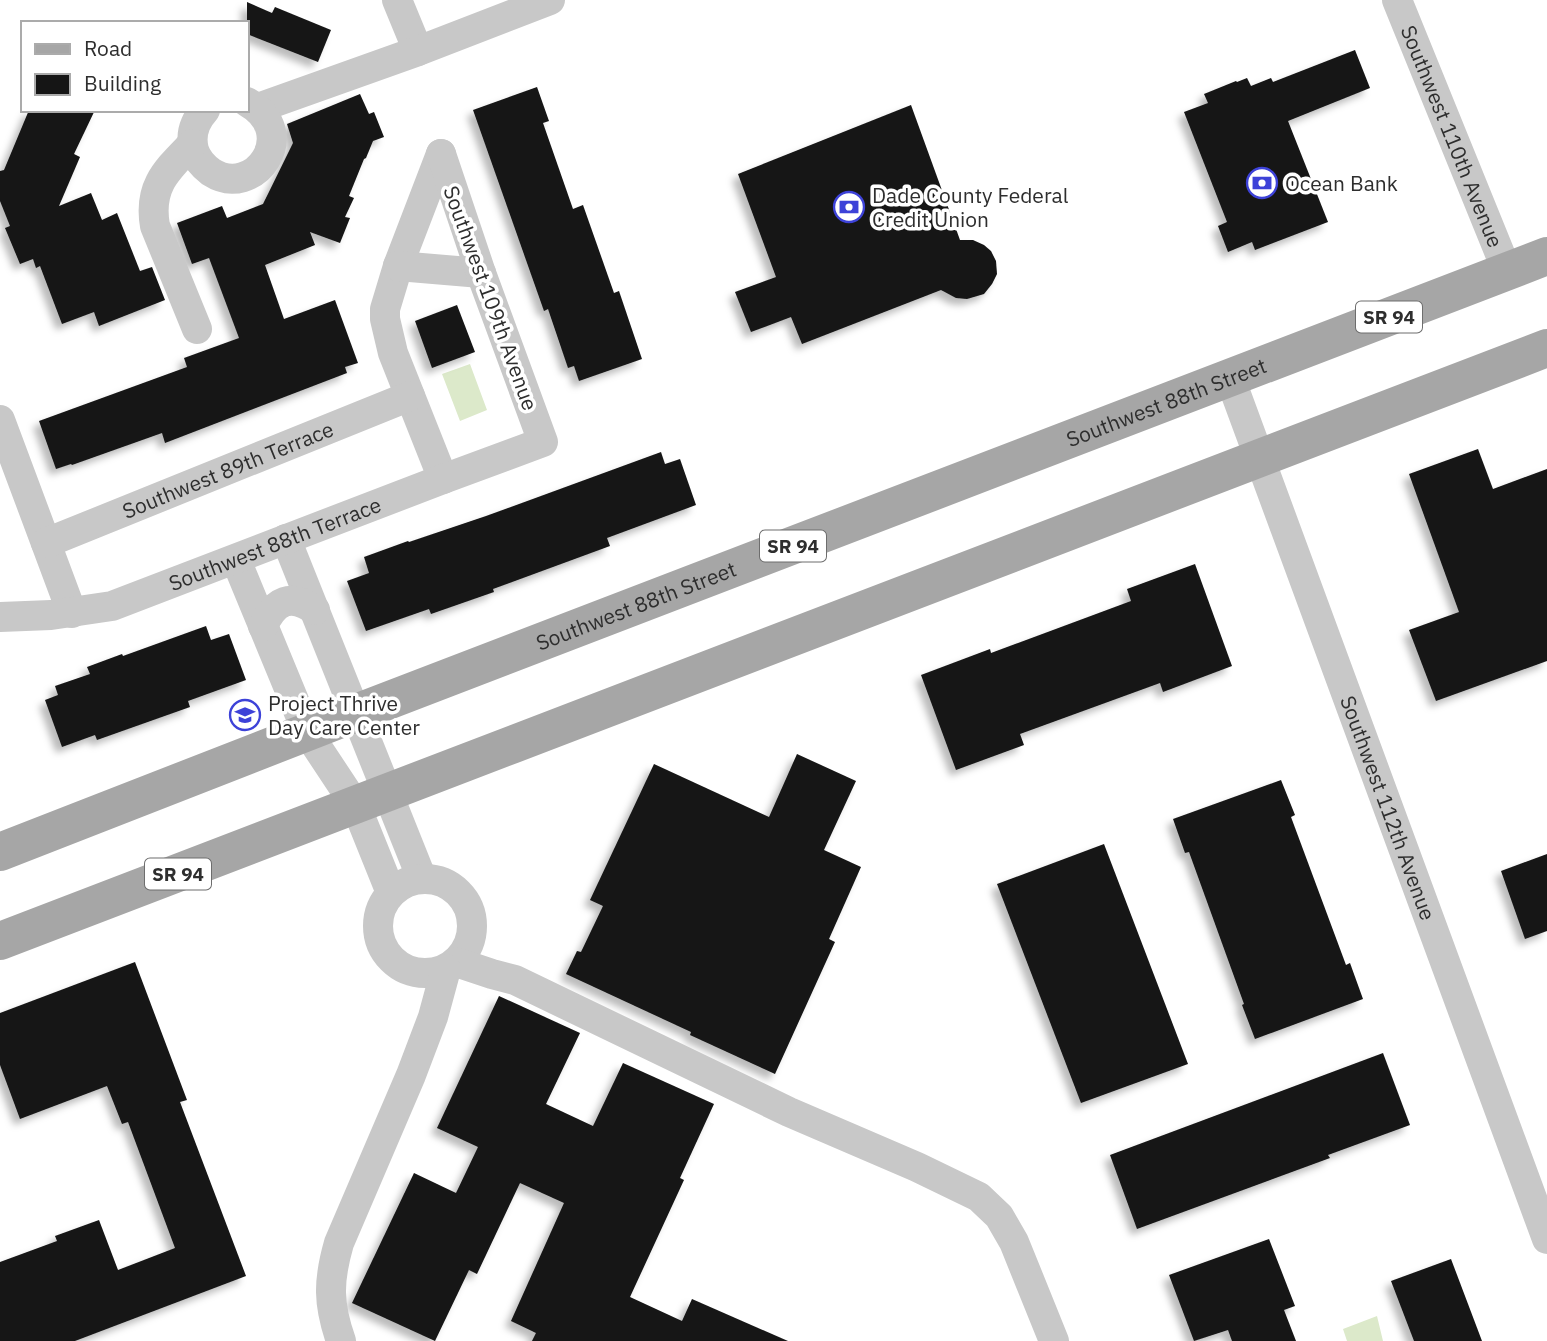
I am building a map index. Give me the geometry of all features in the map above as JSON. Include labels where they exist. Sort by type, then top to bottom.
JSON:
[{"type":"main road","name":"Southwest 88th Street","points":[[0,852],[1547,256]]},
{"type":"main road","name":"SR 94","points":[[0,941],[1547,348]]},
{"type":"street","points":[[397,0],[418,51]]},
{"type":"street","points":[[252,105],[418,51],[550,0]]},
{"type":"street","name":"Southwest 110th Avenue","points":[[1397,0],[1507,271]]},
{"type":"street","points":[[203,112],[193,130],[192,144],[196,157],[205,168],[216,175],[242,177],[263,164],[272,141],[271,128],[266,117],[252,105]]},
{"type":"street","points":[[192,144],[158,183],[152,211],[155,226],[197,329]]},
{"type":"street","name":"Southwest 109th Avenue","points":[[398,265],[441,154],[481,274],[543,442]]},
{"type":"street","points":[[443,479],[393,354],[384,320],[385,309],[398,265],[481,274]]},
{"type":"street","name":"Southwest 112th Avenue","points":[[1230,378],[1547,1239]]},
{"type":"street","name":"Southwest 89th Terrace","points":[[46,543],[410,396]]},
{"type":"street","points":[[0,420],[72,613]]},
{"type":"street","name":"Southwest 88th Terrace","points":[[0,617],[72,613],[112,606],[543,442]]},
{"type":"street","points":[[286,539],[355,713],[391,893]]},
{"type":"street","points":[[236,560],[307,732],[372,800],[422,879]]},
{"type":"street","points":[[263,626],[268,614],[276,606],[290,601],[302,601],[314,610]]},
{"type":"street","points":[[422,879],[450,885],[462,895],[470,908],[473,922],[472,937],[466,951],[451,966],[432,973],[417,973],[391,960],[382,948],[378,934],[378,919],[391,893],[410,881],[422,879]]},
{"type":"street","points":[[341,1341],[333,1314],[330,1281],[339,1243],[406,1086],[451,966]]},
{"type":"street","points":[[451,966],[515,979],[789,1112],[979,1196],[999,1216],[1014,1242],[1054,1341]]},
{"type":"shaded area","points":[[470,364],[487,410],[460,421],[442,374]]},
{"type":"shaded area","points":[[1377,1316],[1383,1341],[1347,1341],[1343,1329]]},
{"type":"building","points":[[247,2],[272,13],[275,7],[331,30],[318,62],[248,34]]},
{"type":"building","name":"Ocean Bank","points":[[1355,50],[1370,88],[1288,121],[1328,222],[1255,250],[1252,242],[1228,252],[1218,226],[1227,222],[1184,112],[1208,103],[1204,94],[1236,81],[1247,78],[1251,86],[1271,78],[1273,82]]},
{"type":"building","points":[[537,87],[549,121],[543,123],[573,209],[583,205],[614,293],[619,291],[642,359],[579,381],[574,366],[568,368],[548,309],[544,311],[473,110]]},
{"type":"building","points":[[360,94],[369,114],[374,112],[384,137],[373,141],[364,159],[349,196],[354,198],[345,217],[350,218],[340,243],[310,232],[315,245],[265,265],[284,319],[335,300],[358,363],[345,367],[347,373],[165,443],[162,433],[56,469],[39,421],[187,367],[184,358],[239,338],[209,258],[192,264],[177,223],[222,206],[227,218],[263,204],[293,143],[287,124]]},
{"type":"building","name":"Dade County Federal Credit Union","points":[[911,105],[960,240],[973,240],[984,245],[996,261],[997,274],[992,284],[984,294],[967,299],[956,298],[941,290],[802,344],[791,317],[751,332],[735,292],[776,277],[738,174]]},
{"type":"building","points":[[28,112],[94,112],[74,154],[80,157],[59,206],[91,193],[102,220],[117,213],[140,271],[152,267],[165,300],[99,326],[94,312],[62,324],[40,266],[36,268],[33,259],[20,264],[5,228],[10,226],[0,201],[0,171],[4,170]]},
{"type":"building","points":[[457,305],[475,352],[432,368],[415,321]]},
{"type":"building","points":[[1478,449],[1493,489],[1547,469],[1547,661],[1436,701],[1409,630],[1459,612],[1409,474]]},
{"type":"building","points":[[661,452],[665,464],[680,459],[696,505],[607,538],[610,546],[493,589],[494,592],[431,614],[429,609],[366,631],[347,581],[369,573],[364,557]]},
{"type":"building","points":[[1195,564],[1232,666],[1163,692],[1160,683],[1020,734],[1024,745],[956,770],[921,675],[990,649],[991,653],[1131,601],[1127,589]]},
{"type":"building","points":[[206,626],[211,640],[229,634],[246,680],[188,701],[190,707],[97,740],[95,735],[62,747],[45,700],[58,695],[55,686],[90,674],[87,667]]},
{"type":"building","points":[[797,754],[856,781],[824,850],[861,867],[829,939],[835,942],[775,1074],[566,974],[577,951],[581,952],[603,906],[590,900],[654,764],[769,817]]},
{"type":"building","points":[[1281,780],[1295,815],[1291,817],[1346,965],[1350,963],[1363,999],[1255,1039],[1189,852],[1185,853],[1173,819]]},
{"type":"building","points":[[1104,844],[1188,1064],[1081,1103],[997,884]]},
{"type":"building","points":[[1547,854],[1547,931],[1525,939],[1501,871]]},
{"type":"building","points":[[135,962],[187,1100],[180,1102],[246,1276],[75,1341],[0,1341],[0,1262],[57,1241],[55,1236],[99,1220],[118,1270],[175,1248],[128,1122],[122,1124],[107,1086],[20,1119],[0,1065],[0,1013]]},
{"type":"building","points":[[499,996],[580,1033],[546,1104],[593,1126],[623,1063],[714,1104],[680,1178],[684,1180],[630,1297],[682,1321],[692,1299],[788,1341],[532,1341],[536,1333],[511,1321],[564,1203],[520,1183],[477,1274],[469,1270],[435,1341],[352,1303],[414,1173],[456,1193],[478,1147],[437,1128]]},
{"type":"building","points":[[1383,1053],[1410,1125],[1328,1155],[1330,1158],[1137,1229],[1110,1155]]},
{"type":"building","points":[[1269,1239],[1295,1306],[1284,1310],[1296,1341],[1232,1341],[1228,1330],[1194,1341],[1169,1275]]},
{"type":"building","points":[[1451,1259],[1482,1341],[1414,1341],[1391,1281]]},
{"type":"place","name":"Ocean Bank","points":[[1262,183]]},
{"type":"place","name":"Dade County Federal Credit Union","points":[[849,207]]},
{"type":"place","name":"Project Thrive Day Care Center","points":[[245,715]]}]
